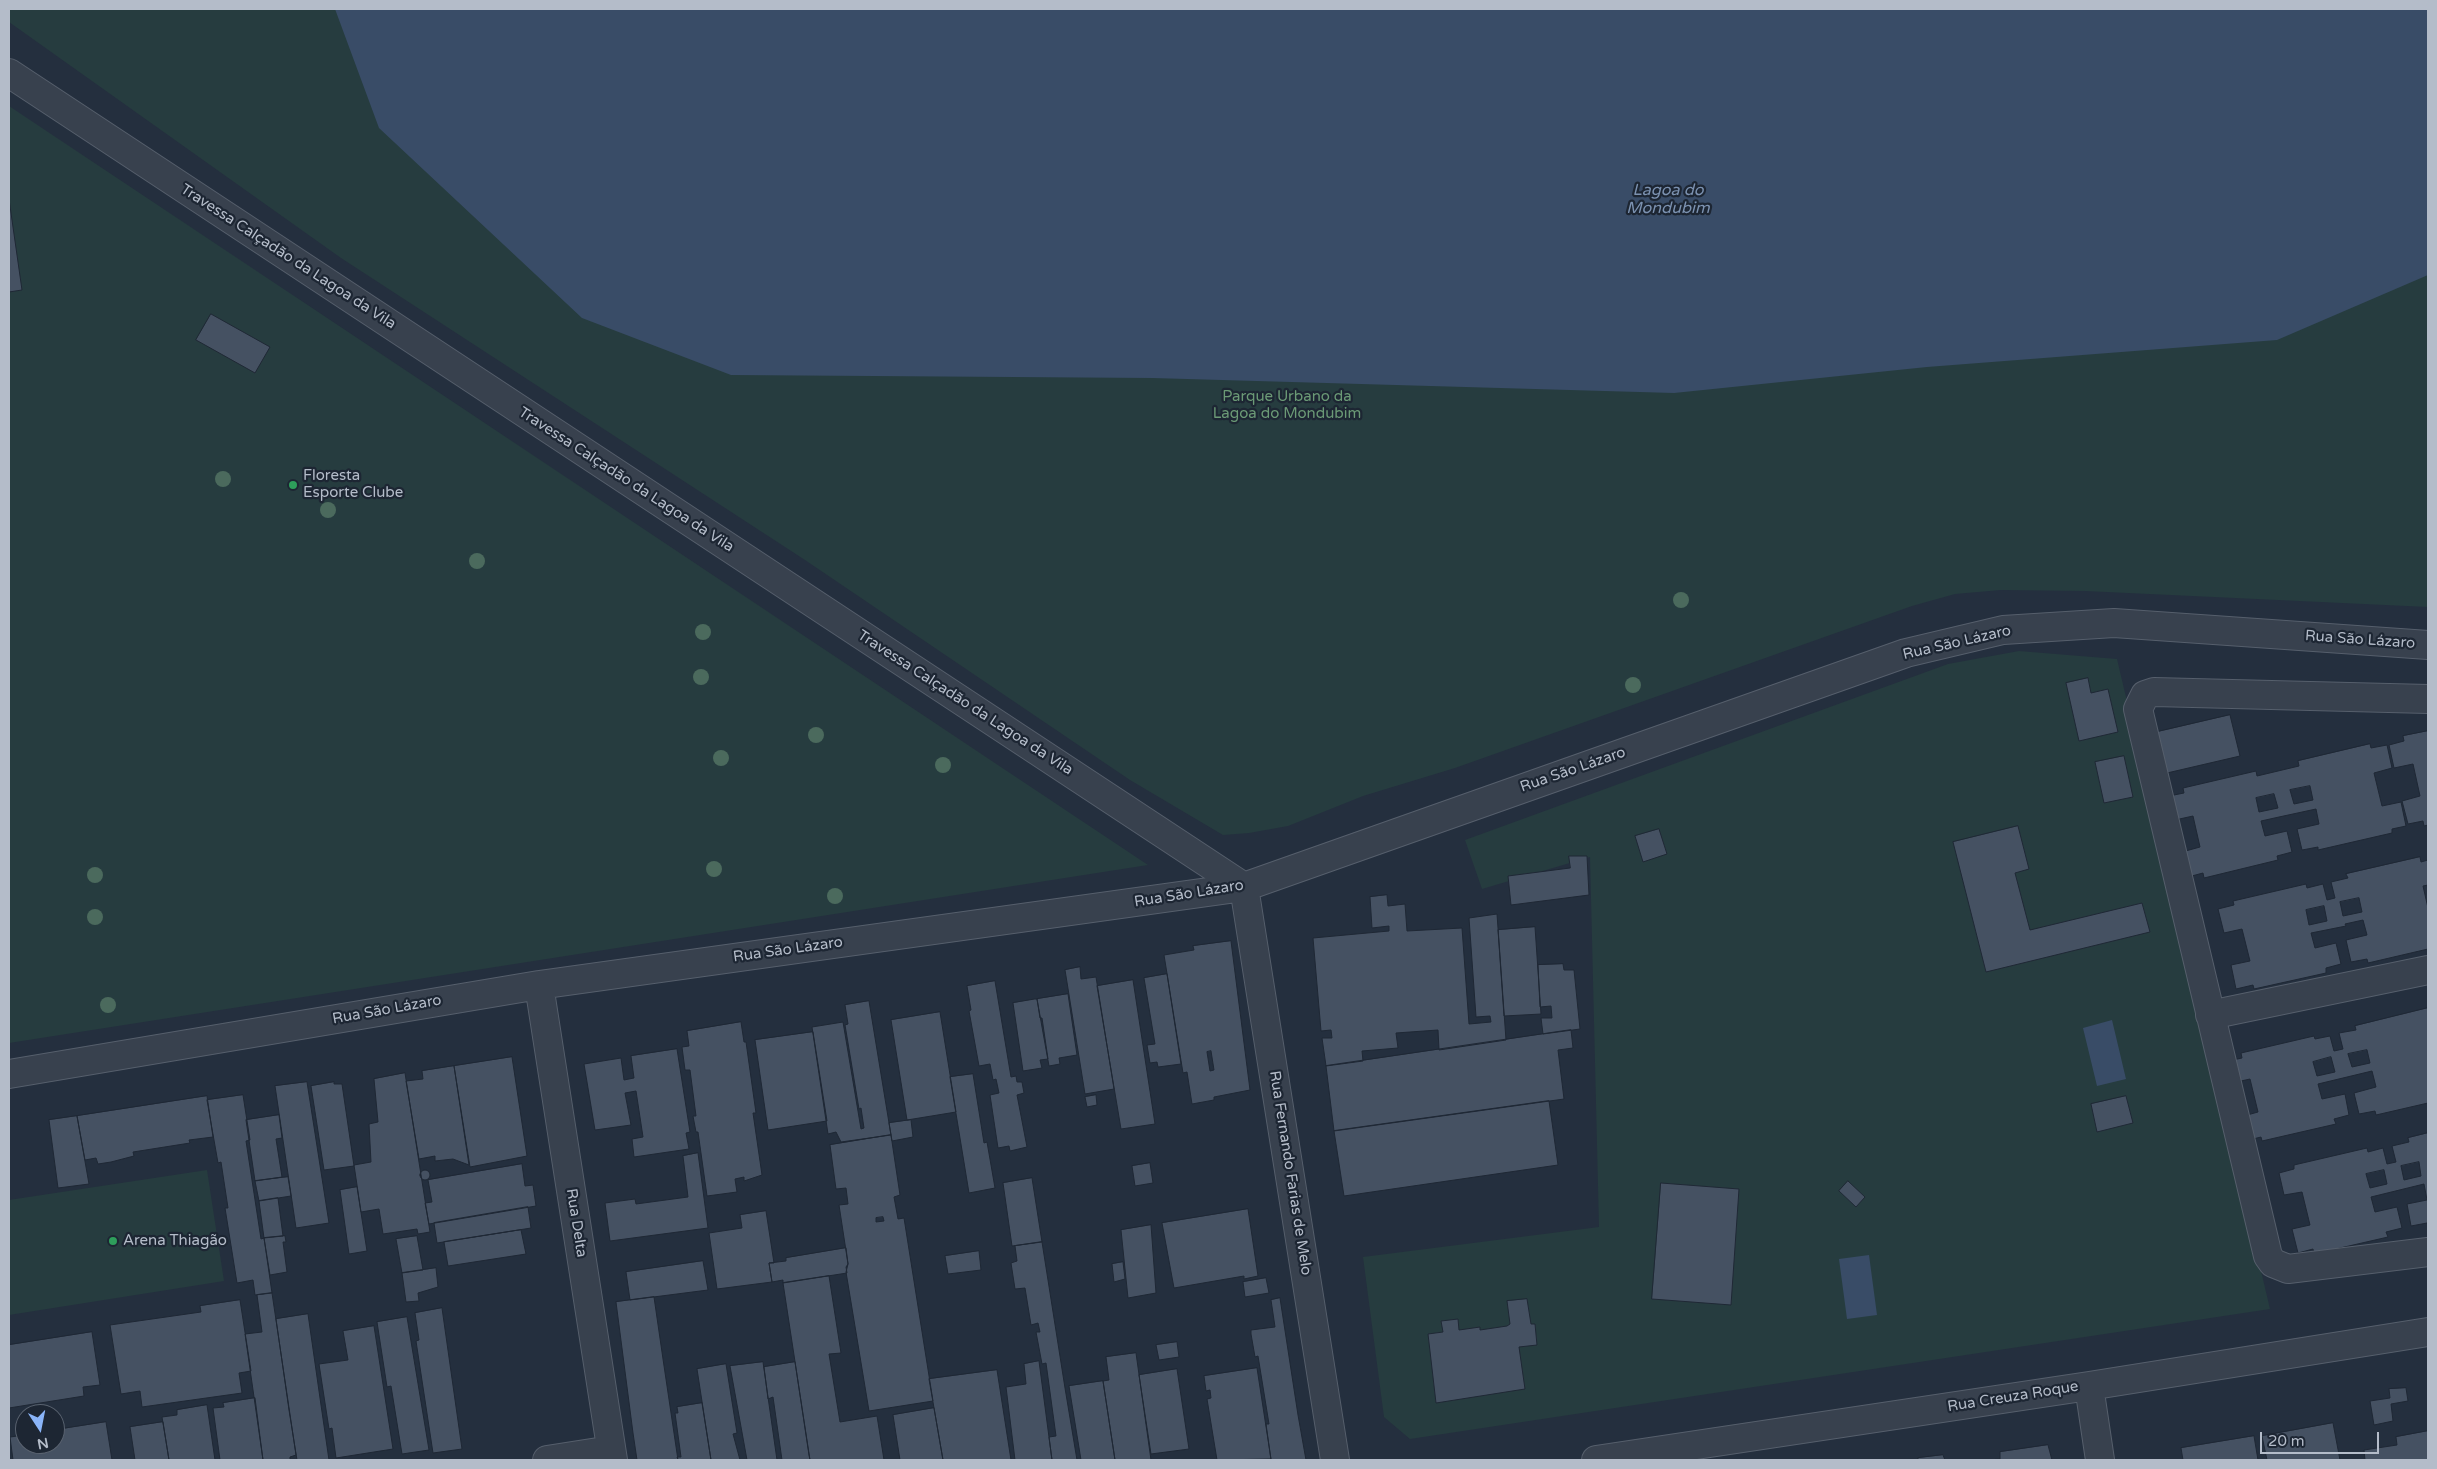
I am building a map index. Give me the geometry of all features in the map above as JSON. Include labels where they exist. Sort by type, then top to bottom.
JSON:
[{"type":"street","name":"Travessa Calçadão da Lagoa da Vila","points":[[9,73],[1244,887]]},
{"type":"street","name":"Rua São Lázaro","points":[[9,1074],[539,985],[1244,887],[1906,653],[2003,630],[2114,623],[2428,645]]},
{"type":"street","points":[[2428,699],[2154,692],[2145,695],[2138,709],[2268,1256],[2273,1263],[2288,1268],[2428,1252]]},
{"type":"street","name":"Rua Fernando Farias de Melo","points":[[1244,887],[1336,1460]]},
{"type":"street","points":[[2210,1015],[2428,970]]},
{"type":"street","name":"Rua Delta","points":[[539,985],[612,1455]]},
{"type":"street","name":"Rua Creuza Roque","points":[[1596,1460],[2089,1386],[2428,1332]]},
{"type":"street","points":[[2089,1386],[2100,1460]]},
{"type":"street","points":[[547,1460],[612,1455]]},
{"type":"green space","name":"Parque Urbano da Lagoa do Mondubim","points":[[9,9],[2428,9],[2428,607],[2085,591],[2001,590],[1955,594],[1912,606],[1455,768],[1363,796],[1288,826],[1249,833],[1223,835],[1130,780],[805,560],[341,258],[9,22]]},
{"type":"green space","name":"Floresta Esporte Clube","points":[[9,106],[1148,865],[9,1043]]},
{"type":"green space","points":[[2019,651],[2117,659],[2270,1309],[1410,1439],[1384,1417],[1363,1257],[1599,1227],[1590,857],[1482,889],[1465,840],[1948,664]]},
{"type":"green space","name":"Arena Thiagão","points":[[207,1170],[224,1281],[9,1315],[9,1200]]},
{"type":"water","name":"Lagoa do Mondubim","points":[[335,9],[2428,9],[2428,275],[2277,340],[1927,367],[1674,393],[1152,378],[731,375],[582,318],[379,128]]},
{"type":"water","points":[[2112,1020],[2126,1079],[2097,1086],[2083,1028]]},
{"type":"water","points":[[1869,1255],[1877,1315],[1847,1319],[1839,1259]]},
{"type":"building","points":[[9,199],[22,290],[9,292]]},
{"type":"building","points":[[211,314],[270,347],[255,373],[196,340]]},
{"type":"building","points":[[2088,678],[2091,693],[2108,689],[2118,732],[2079,741],[2066,683]]},
{"type":"building","points":[[2230,715],[2240,756],[2167,773],[2157,732]]},
{"type":"building","points":[[2428,731],[2428,825],[2424,826],[2423,821],[2408,824],[2402,801],[2420,796],[2413,764],[2394,768],[2389,745],[2404,741],[2403,736]]},
{"type":"building","points":[[2370,744],[2371,748],[2387,745],[2392,768],[2374,773],[2382,806],[2401,802],[2406,826],[2392,829],[2392,833],[2318,850],[2318,847],[2302,850],[2297,829],[2319,824],[2316,809],[2261,821],[2265,836],[2287,831],[2292,852],[2277,856],[2278,860],[2204,878],[2203,873],[2188,877],[2182,852],[2200,847],[2193,816],[2175,820],[2169,796],[2184,793],[2183,788],[2256,771],[2257,776],[2299,766],[2298,761]],"holes":[[[2310,786],[2313,800],[2294,804],[2290,790]],[[2274,794],[2278,808],[2259,812],[2256,798]]]},
{"type":"building","points":[[2124,756],[2133,797],[2104,803],[2095,762]]},
{"type":"building","points":[[2018,826],[2029,869],[2015,873],[2030,930],[2142,903],[2150,932],[1986,972],[1953,842]]},
{"type":"building","points":[[1659,829],[1667,854],[1643,862],[1635,836]]},
{"type":"building","points":[[1569,856],[1587,856],[1589,895],[1511,905],[1508,876],[1570,868]]},
{"type":"building","points":[[2420,857],[2421,862],[2428,860],[2428,885],[2423,886],[2428,908],[2428,949],[2368,963],[2367,959],[2351,962],[2346,940],[2367,935],[2363,920],[2345,924],[2346,926],[2311,933],[2315,948],[2336,943],[2341,964],[2326,968],[2326,973],[2254,989],[2253,985],[2236,989],[2231,965],[2250,961],[2242,929],[2224,933],[2218,909],[2234,905],[2233,901],[2306,884],[2307,888],[2323,884],[2327,900],[2335,898],[2331,882],[2348,878],[2346,874]],"holes":[[[2359,898],[2362,912],[2343,916],[2340,902]],[[2324,906],[2327,921],[2309,925],[2306,910]]]},
{"type":"building","points":[[1387,895],[1388,906],[1405,904],[1407,931],[1462,928],[1469,1024],[1491,1022],[1490,1016],[1476,1017],[1469,918],[1497,914],[1506,1040],[1439,1050],[1438,1030],[1396,1033],[1398,1048],[1362,1051],[1363,1061],[1326,1066],[1322,1038],[1332,1038],[1331,1030],[1321,1031],[1313,938],[1389,931],[1389,926],[1372,928],[1370,897]]},
{"type":"building","points":[[1535,927],[1541,1014],[1504,1016],[1498,930]]},
{"type":"building","points":[[1231,941],[1250,1090],[1214,1097],[1214,1100],[1192,1104],[1187,1072],[1183,1073],[1164,955],[1194,950],[1193,946]],"holes":[[[1211,1051],[1214,1070],[1210,1071],[1207,1052]]]},
{"type":"building","points":[[1563,964],[1564,970],[1574,970],[1580,1029],[1543,1034],[1541,1018],[1552,1018],[1551,1006],[1540,1007],[1538,965]]},
{"type":"building","points":[[1080,967],[1081,979],[1096,977],[1114,1089],[1085,1094],[1065,970]]},
{"type":"building","points":[[1167,974],[1181,1064],[1158,1067],[1157,1062],[1150,1063],[1147,1045],[1155,1044],[1144,978]]},
{"type":"building","points":[[1133,980],[1155,1124],[1121,1129],[1097,986]]},
{"type":"building","points":[[995,981],[1011,1077],[1016,1076],[1017,1082],[1022,1082],[1024,1093],[1017,1095],[1027,1147],[1010,1151],[1009,1146],[998,1148],[990,1095],[999,1093],[996,1079],[993,1080],[990,1064],[979,1066],[969,1011],[971,1010],[967,986]]},
{"type":"building","points":[[1068,994],[1077,1055],[1059,1058],[1060,1064],[1049,1066],[1037,999]]},
{"type":"building","points":[[1037,999],[1048,1059],[1040,1060],[1042,1068],[1023,1071],[1013,1003]]},
{"type":"building","points":[[869,1001],[891,1135],[841,1142],[836,1132],[828,1134],[812,1027],[843,1022],[861,1129],[864,1128],[845,1025],[848,1024],[845,1005]]},
{"type":"building","points":[[2428,1008],[2428,1103],[2376,1115],[2375,1111],[2359,1114],[2354,1093],[2376,1087],[2372,1071],[2318,1084],[2322,1099],[2345,1094],[2349,1115],[2334,1119],[2336,1124],[2262,1141],[2261,1137],[2245,1141],[2240,1117],[2258,1112],[2250,1079],[2232,1083],[2228,1061],[2242,1058],[2241,1053],[2314,1036],[2315,1039],[2330,1036],[2334,1051],[2343,1049],[2339,1033],[2356,1030],[2355,1026]],"holes":[[[2367,1050],[2370,1063],[2352,1067],[2348,1054]],[[2331,1057],[2335,1072],[2317,1076],[2313,1062]]]},
{"type":"building","points":[[940,1012],[956,1112],[907,1120],[891,1020]]},
{"type":"building","points":[[741,1022],[744,1042],[746,1042],[756,1113],[753,1113],[762,1175],[744,1181],[744,1177],[735,1179],[737,1192],[707,1196],[698,1132],[696,1132],[693,1116],[696,1116],[690,1070],[685,1070],[682,1047],[689,1046],[687,1031]]},
{"type":"building","points":[[1571,1030],[1573,1048],[1558,1050],[1564,1099],[1334,1131],[1326,1066]]},
{"type":"building","points":[[813,1032],[827,1121],[768,1130],[755,1040]]},
{"type":"building","points":[[677,1049],[690,1132],[686,1133],[689,1149],[634,1157],[632,1139],[643,1137],[636,1091],[625,1093],[631,1125],[595,1130],[584,1064],[621,1058],[624,1080],[634,1078],[631,1056]]},
{"type":"building","points":[[512,1057],[527,1156],[470,1167],[454,1066]]},
{"type":"building","points":[[454,1066],[469,1165],[453,1159],[435,1161],[435,1156],[419,1159],[406,1081],[423,1079],[422,1071]]},
{"type":"building","points":[[405,1073],[430,1232],[418,1234],[417,1229],[383,1234],[379,1209],[361,1212],[354,1165],[371,1162],[369,1124],[378,1122],[374,1079]]},
{"type":"building","points":[[973,1074],[984,1143],[987,1142],[995,1188],[969,1193],[950,1077]]},
{"type":"building","points":[[307,1082],[329,1223],[296,1228],[275,1086]]},
{"type":"building","points":[[334,1082],[334,1084],[342,1084],[354,1166],[324,1170],[311,1086]]},
{"type":"building","points":[[243,1095],[250,1140],[246,1141],[261,1239],[264,1238],[272,1293],[255,1295],[253,1280],[237,1283],[225,1208],[228,1208],[221,1162],[218,1163],[207,1100]]},
{"type":"building","points":[[1096,1095],[1097,1105],[1087,1107],[1085,1097]]},
{"type":"building","points":[[207,1096],[213,1137],[189,1140],[190,1143],[133,1152],[134,1156],[111,1162],[98,1164],[96,1158],[85,1160],[77,1116]]},
{"type":"building","points":[[2126,1096],[2133,1123],[2097,1132],[2091,1104]]},
{"type":"building","points":[[1549,1101],[1558,1165],[1344,1196],[1334,1131]]},
{"type":"building","points":[[279,1115],[282,1138],[276,1139],[282,1177],[255,1181],[246,1120]]},
{"type":"building","points":[[77,1116],[89,1184],[58,1188],[49,1120]]},
{"type":"building","points":[[911,1120],[913,1137],[892,1141],[889,1123]]},
{"type":"building","points":[[2428,1133],[2428,1226],[2427,1223],[2411,1226],[2407,1204],[2427,1200],[2424,1184],[2371,1197],[2375,1212],[2397,1207],[2402,1228],[2386,1232],[2388,1237],[2314,1254],[2313,1249],[2298,1253],[2292,1229],[2310,1225],[2302,1192],[2284,1195],[2279,1173],[2294,1169],[2294,1165],[2367,1148],[2368,1152],[2383,1148],[2387,1164],[2396,1162],[2392,1146],[2409,1142],[2408,1138]],"holes":[[[2419,1162],[2421,1176],[2404,1180],[2401,1166]],[[2384,1170],[2387,1184],[2370,1188],[2366,1174]]]},
{"type":"building","points":[[891,1135],[900,1195],[894,1197],[898,1219],[904,1218],[933,1401],[869,1411],[846,1272],[848,1264],[839,1205],[848,1204],[846,1188],[836,1189],[830,1145]],"holes":[[[883,1217],[884,1221],[876,1222],[876,1218]]]},
{"type":"building","points":[[698,1153],[708,1228],[610,1241],[605,1203],[635,1199],[636,1204],[688,1197],[683,1156]]},
{"type":"building","points":[[1150,1163],[1153,1183],[1135,1186],[1132,1166]]},
{"type":"building","points":[[522,1164],[525,1186],[533,1185],[536,1206],[429,1224],[425,1203],[432,1202],[428,1180]]},
{"type":"building","points":[[425,1170],[430,1175],[425,1180],[420,1175]]},
{"type":"building","points":[[288,1177],[291,1196],[259,1201],[255,1181]]},
{"type":"building","points":[[1032,1178],[1042,1242],[1012,1246],[1003,1183]]},
{"type":"building","points":[[1848,1181],[1865,1197],[1856,1207],[1839,1191]]},
{"type":"building","points":[[1661,1183],[1739,1189],[1731,1305],[1652,1299]]},
{"type":"building","points":[[357,1187],[367,1251],[349,1254],[340,1190]]},
{"type":"building","points":[[278,1198],[283,1236],[264,1238],[259,1201]]},
{"type":"building","points":[[528,1207],[531,1228],[437,1243],[434,1223]]},
{"type":"building","points":[[1248,1209],[1258,1276],[1244,1279],[1244,1276],[1174,1288],[1162,1223]]},
{"type":"building","points":[[766,1211],[774,1263],[769,1263],[772,1282],[717,1289],[709,1233],[742,1228],[740,1215]]},
{"type":"building","points":[[1151,1225],[1156,1293],[1128,1298],[1121,1230]]},
{"type":"building","points":[[521,1230],[526,1254],[448,1266],[444,1242]]},
{"type":"building","points":[[285,1236],[286,1242],[283,1242],[287,1272],[270,1275],[264,1238]]},
{"type":"building","points":[[417,1236],[423,1270],[402,1273],[396,1239]]},
{"type":"building","points":[[1042,1242],[1077,1460],[1052,1460],[1049,1437],[1056,1436],[1046,1363],[1042,1364],[1036,1332],[1040,1332],[1038,1323],[1031,1325],[1025,1288],[1015,1289],[1011,1263],[1017,1261],[1015,1246]]},
{"type":"building","points":[[846,1248],[847,1273],[783,1283],[783,1280],[772,1282],[769,1263],[786,1261],[786,1258]]},
{"type":"building","points":[[979,1251],[981,1270],[948,1274],[945,1256]]},
{"type":"building","points":[[703,1261],[708,1290],[630,1300],[626,1272]]},
{"type":"building","points":[[1123,1262],[1125,1279],[1114,1282],[1112,1264]]},
{"type":"building","points":[[436,1268],[438,1287],[418,1293],[419,1301],[406,1302],[402,1273]]},
{"type":"building","points":[[829,1276],[841,1353],[829,1354],[840,1422],[877,1416],[884,1460],[810,1460],[783,1283]]},
{"type":"building","points":[[1266,1278],[1269,1293],[1245,1297],[1243,1282]]},
{"type":"building","points":[[272,1293],[296,1455],[290,1457],[290,1460],[263,1460],[245,1334],[262,1332],[257,1295]]},
{"type":"building","points":[[654,1297],[678,1460],[637,1460],[633,1433],[616,1302]]},
{"type":"building","points":[[1280,1298],[1306,1460],[1271,1460],[1266,1424],[1269,1424],[1258,1356],[1255,1357],[1251,1330],[1275,1327],[1271,1300]]},
{"type":"building","points":[[1527,1299],[1531,1324],[1535,1324],[1537,1345],[1519,1347],[1525,1389],[1436,1403],[1428,1334],[1443,1332],[1441,1321],[1458,1319],[1459,1330],[1480,1327],[1480,1330],[1507,1326],[1510,1324],[1507,1301]]},
{"type":"building","points":[[240,1300],[251,1371],[239,1373],[242,1393],[142,1407],[140,1391],[121,1394],[110,1325],[201,1312],[200,1306]]},
{"type":"building","points":[[442,1308],[462,1449],[433,1453],[416,1341],[419,1340],[415,1313]]},
{"type":"building","points":[[308,1314],[329,1460],[297,1460],[289,1410],[276,1319]]},
{"type":"building","points":[[407,1317],[429,1450],[402,1454],[391,1386],[387,1387],[377,1322]]},
{"type":"building","points":[[374,1326],[393,1449],[336,1458],[332,1428],[329,1429],[319,1364],[348,1360],[343,1331]]},
{"type":"building","points":[[92,1332],[100,1385],[83,1387],[84,1396],[34,1404],[15,1404],[15,1407],[9,1408],[9,1345]]},
{"type":"building","points":[[1177,1342],[1179,1357],[1159,1360],[1156,1345]]},
{"type":"building","points":[[1136,1353],[1151,1460],[1115,1460],[1103,1381],[1109,1380],[1106,1357]]},
{"type":"building","points":[[1039,1361],[1052,1460],[1015,1460],[1006,1387],[1026,1384],[1024,1364]]},
{"type":"building","points":[[763,1362],[777,1460],[747,1460],[730,1366]]},
{"type":"building","points":[[795,1362],[810,1460],[782,1460],[773,1397],[768,1399],[764,1367]]},
{"type":"building","points":[[726,1364],[737,1433],[733,1434],[740,1460],[711,1460],[697,1369]]},
{"type":"building","points":[[1257,1368],[1271,1459],[1217,1460],[1207,1399],[1211,1398],[1210,1390],[1206,1391],[1204,1376]]},
{"type":"building","points":[[1177,1369],[1189,1449],[1151,1454],[1139,1375]]},
{"type":"building","points":[[997,1370],[1011,1460],[943,1460],[929,1379]]},
{"type":"building","points":[[1103,1381],[1115,1460],[1081,1460],[1069,1386]]},
{"type":"building","points":[[2406,1388],[2408,1401],[2391,1404],[2393,1421],[2374,1425],[2370,1401],[2390,1398],[2389,1389]]},
{"type":"building","points":[[255,1398],[263,1460],[220,1460],[213,1408],[224,1407],[223,1403]]},
{"type":"building","points":[[702,1403],[711,1460],[678,1460],[677,1457],[681,1457],[675,1413],[678,1413],[677,1407]]},
{"type":"building","points":[[207,1405],[215,1460],[169,1460],[162,1417],[177,1415],[177,1410]]},
{"type":"building","points":[[934,1408],[943,1460],[900,1460],[893,1415]]},
{"type":"building","points":[[106,1422],[112,1460],[13,1460],[10,1437],[15,1436],[15,1454],[65,1454],[65,1428]]},
{"type":"building","points":[[163,1422],[169,1460],[135,1460],[130,1427]]},
{"type":"building","points":[[2333,1423],[2340,1460],[2267,1460],[2262,1436]]},
{"type":"building","points":[[2428,1431],[2428,1460],[2365,1460],[2364,1450],[2397,1445],[2396,1437]]},
{"type":"building","points":[[2254,1436],[2258,1460],[2183,1460],[2181,1448]]},
{"type":"building","points":[[2048,1445],[2052,1460],[1989,1460],[2000,1459],[2000,1452]]},
{"type":"building","points":[[1943,1455],[1945,1460],[1918,1460],[1918,1458]]},
{"type":"place","name":"Floresta Esporte Clube","points":[[293,485]]},
{"type":"place","name":"Arena Thiagão","points":[[113,1241]]}]
